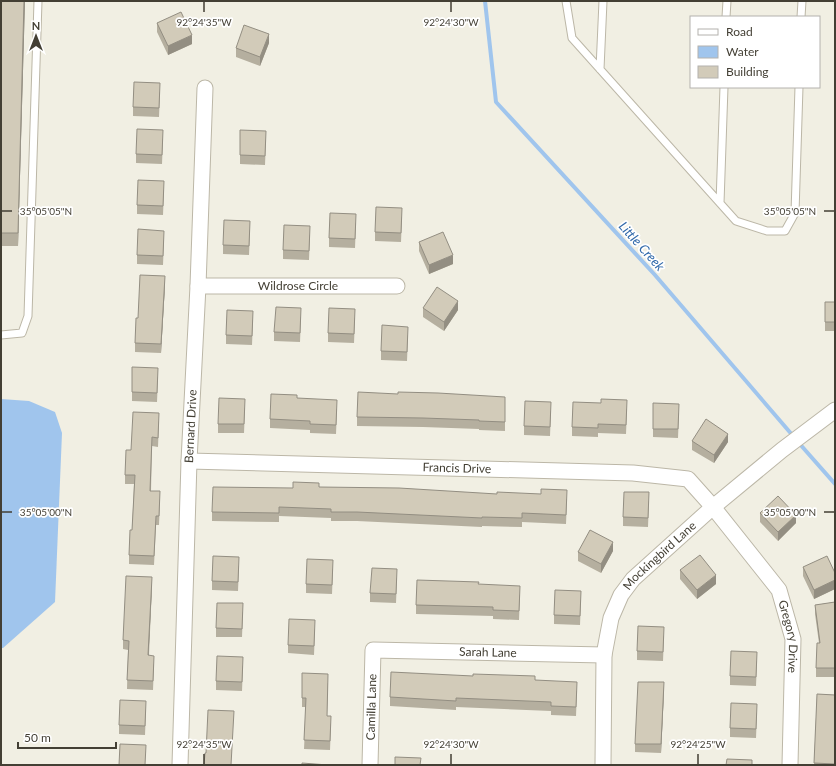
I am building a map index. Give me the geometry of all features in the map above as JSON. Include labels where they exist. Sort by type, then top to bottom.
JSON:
[{"type":"street","name":"Bernard Drive","points":[[180,765],[189,461],[198,286],[204,88]]},
{"type":"street","name":"Wildrose Circle","points":[[198,286],[397,286]]},
{"type":"street","name":"Mockingbird Lane","points":[[602,765],[604,655],[610,618],[621,595],[633,579],[713,507],[782,450],[835,410]]},
{"type":"street","name":"Francis Drive","points":[[189,461],[633,473],[688,479],[713,507]]},
{"type":"street","name":"Gregory Drive","points":[[713,507],[779,590],[793,639],[790,765]]},
{"type":"street","name":"Sarah Lane","points":[[373,650],[604,655]]},
{"type":"street","name":"Camilla Lane","points":[[370,765],[373,650]]},
{"type":"lane","points":[[1,335],[22,333],[28,316],[38,1]]},
{"type":"lane","points":[[566,1],[572,38],[736,221],[767,232],[785,231],[795,213],[799,88]]},
{"type":"lane","points":[[600,69],[603,1]]},
{"type":"lane","points":[[726,16],[727,1]]},
{"type":"lane","points":[[801,16],[802,1]]},
{"type":"lane","points":[[720,203],[724,88]]},
{"type":"water","points":[[1,399],[29,401],[55,412],[62,433],[55,602],[3,648],[1,648]]},
{"type":"building","points":[[1,1],[24,1],[18,233],[1,233]]},
{"type":"building","points":[[181,12],[192,35],[168,46],[157,23]]},
{"type":"building","points":[[244,25],[269,34],[260,57],[236,48]]},
{"type":"building","points":[[134,82],[160,83],[159,108],[133,107]]},
{"type":"building","points":[[137,129],[163,130],[162,155],[136,154]]},
{"type":"building","points":[[240,130],[266,131],[265,156],[240,155]]},
{"type":"building","points":[[138,180],[164,181],[163,206],[137,205]]},
{"type":"building","points":[[376,207],[402,208],[401,233],[375,232]]},
{"type":"building","points":[[330,213],[356,214],[355,239],[329,238]]},
{"type":"building","points":[[224,220],[250,221],[249,246],[223,245]]},
{"type":"building","points":[[284,225],[310,226],[309,251],[283,250]]},
{"type":"building","points":[[138,229],[164,231],[163,256],[137,255]]},
{"type":"building","points":[[443,232],[453,255],[429,265],[419,242]]},
{"type":"building","points":[[140,275],[165,276],[161,344],[135,343]]},
{"type":"building","points":[[437,287],[458,301],[444,322],[423,308]]},
{"type":"building","points":[[825,302],[835,302],[835,322],[825,322]]},
{"type":"building","points":[[276,307],[301,308],[300,333],[274,332]]},
{"type":"building","points":[[329,308],[355,309],[354,334],[328,333]]},
{"type":"building","points":[[227,310],[253,311],[252,336],[226,335]]},
{"type":"building","points":[[382,325],[408,327],[407,352],[381,351]]},
{"type":"building","points":[[132,367],[158,368],[157,393],[132,392]]},
{"type":"building","points":[[358,392],[398,394],[398,392],[438,393],[505,397],[505,422],[423,418],[357,417]]},
{"type":"building","points":[[271,394],[297,395],[297,398],[337,400],[336,425],[310,424],[310,421],[270,419]]},
{"type":"building","points":[[219,398],[245,399],[244,424],[218,424]]},
{"type":"building","points":[[601,399],[627,400],[626,425],[598,424],[598,428],[572,427],[573,402],[601,403]]},
{"type":"building","points":[[525,401],[551,402],[550,427],[524,426]]},
{"type":"building","points":[[653,403],[679,404],[678,429],[653,429]]},
{"type":"building","points":[[133,412],[159,413],[158,438],[152,437],[150,491],[160,491],[159,516],[156,516],[154,556],[129,555],[135,475],[125,475],[126,450],[131,450]]},
{"type":"building","points":[[706,419],[728,434],[714,455],[692,441]]},
{"type":"building","points":[[293,482],[319,483],[319,487],[399,488],[497,494],[497,492],[541,494],[541,489],[567,490],[566,515],[522,513],[522,518],[482,518],[331,512],[331,509],[279,507],[279,513],[212,512],[213,487],[293,488]]},
{"type":"building","points":[[624,492],[649,492],[648,518],[623,517]]},
{"type":"building","points":[[778,496],[796,515],[778,532],[760,513]]},
{"type":"building","points":[[590,530],[613,542],[601,564],[578,552]]},
{"type":"building","points":[[700,555],[716,575],[697,590],[680,570]]},
{"type":"building","points":[[213,556],[239,557],[238,582],[212,581]]},
{"type":"building","points":[[827,556],[835,573],[835,580],[814,590],[803,567]]},
{"type":"building","points":[[307,559],[333,560],[332,585],[306,584]]},
{"type":"building","points":[[372,568],[397,569],[396,594],[370,593]]},
{"type":"building","points":[[126,576],[152,577],[148,655],[154,656],[153,681],[127,680],[129,641],[123,640]]},
{"type":"building","points":[[417,580],[479,582],[478,584],[520,586],[519,611],[493,610],[493,607],[416,605]]},
{"type":"building","points":[[555,590],[581,591],[580,616],[554,615]]},
{"type":"building","points":[[835,602],[835,668],[816,668],[817,643],[820,643],[815,605]]},
{"type":"building","points":[[217,603],[243,603],[242,629],[216,628]]},
{"type":"building","points":[[289,619],[315,620],[314,646],[288,645]]},
{"type":"building","points":[[638,626],[664,627],[663,652],[637,651]]},
{"type":"building","points":[[731,651],[757,652],[756,677],[730,676]]},
{"type":"building","points":[[217,656],[243,657],[242,682],[216,681]]},
{"type":"building","points":[[391,672],[473,676],[473,674],[535,676],[535,680],[577,682],[576,707],[551,706],[551,702],[456,698],[456,701],[390,697]]},
{"type":"building","points":[[302,673],[328,674],[327,716],[331,716],[330,741],[304,740],[306,698],[302,698]]},
{"type":"building","points":[[638,682],[664,682],[661,744],[635,744]]},
{"type":"building","points":[[817,694],[835,695],[835,764],[814,763]]},
{"type":"building","points":[[120,700],[146,701],[145,726],[119,725]]},
{"type":"building","points":[[731,703],[757,704],[756,729],[730,728]]},
{"type":"building","points":[[208,710],[234,711],[231,765],[204,765]]},
{"type":"building","points":[[120,744],[146,745],[145,765],[119,765]]},
{"type":"building","points":[[395,757],[421,758],[420,765],[395,765]]},
{"type":"building","points":[[727,759],[752,760],[752,765],[726,765]]},
{"type":"building","points":[[302,763],[328,765],[302,765]]},
{"type":"waterway","name":"Little Creek","points":[[485,1],[496,102],[655,275],[794,437]]},
{"type":"waterway","name":"Little Creek","points":[[798,442],[835,484]]}]
